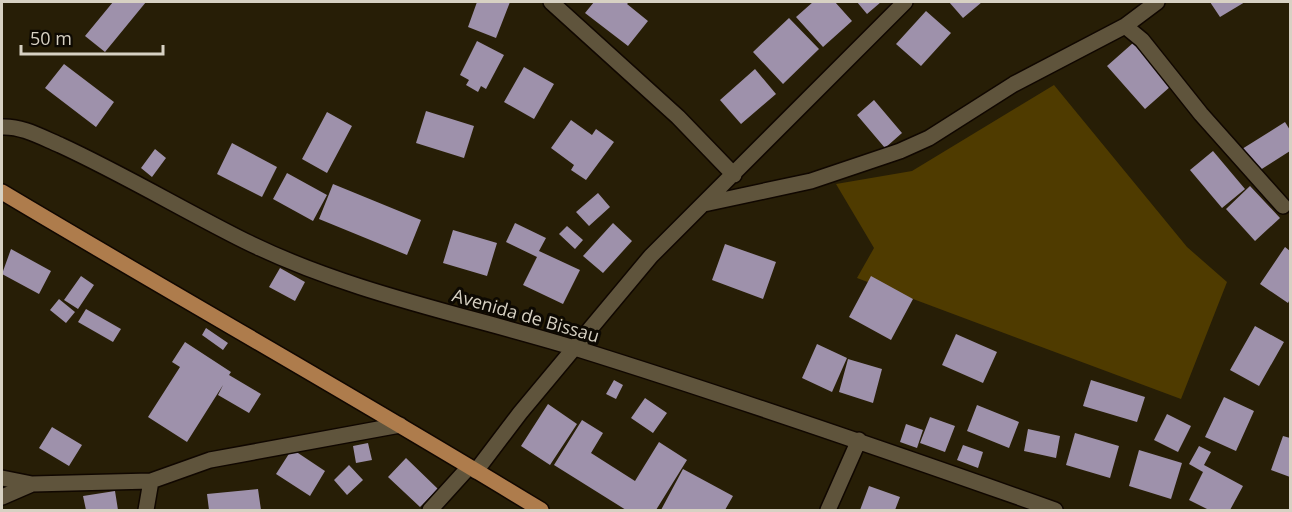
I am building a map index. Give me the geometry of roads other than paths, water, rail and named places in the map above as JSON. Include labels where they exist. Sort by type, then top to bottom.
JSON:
[{"type":"main road","points":[[2,192],[541,510]]},
{"type":"street","points":[[550,2],[678,117],[734,175]]},
{"type":"street","points":[[430,510],[472,469],[576,349],[651,256],[905,2]]},
{"type":"street","points":[[704,204],[756,195],[811,181],[900,151],[929,138],[1014,84],[1125,26],[1157,2]]},
{"type":"street","points":[[1125,26],[1142,40],[1201,114],[1283,206]]},
{"type":"street","name":"Avenida de Bissau","points":[[2,127],[14,126],[81,155],[247,242],[315,271],[394,298],[576,349],[859,440],[1054,510]]},
{"type":"street","points":[[2,478],[32,484],[151,481],[210,459],[400,425]]},
{"type":"street","points":[[828,510],[859,440]]},
{"type":"street","points":[[146,510],[151,481]]},
{"type":"street","points":[[2,497],[32,484]]}]
